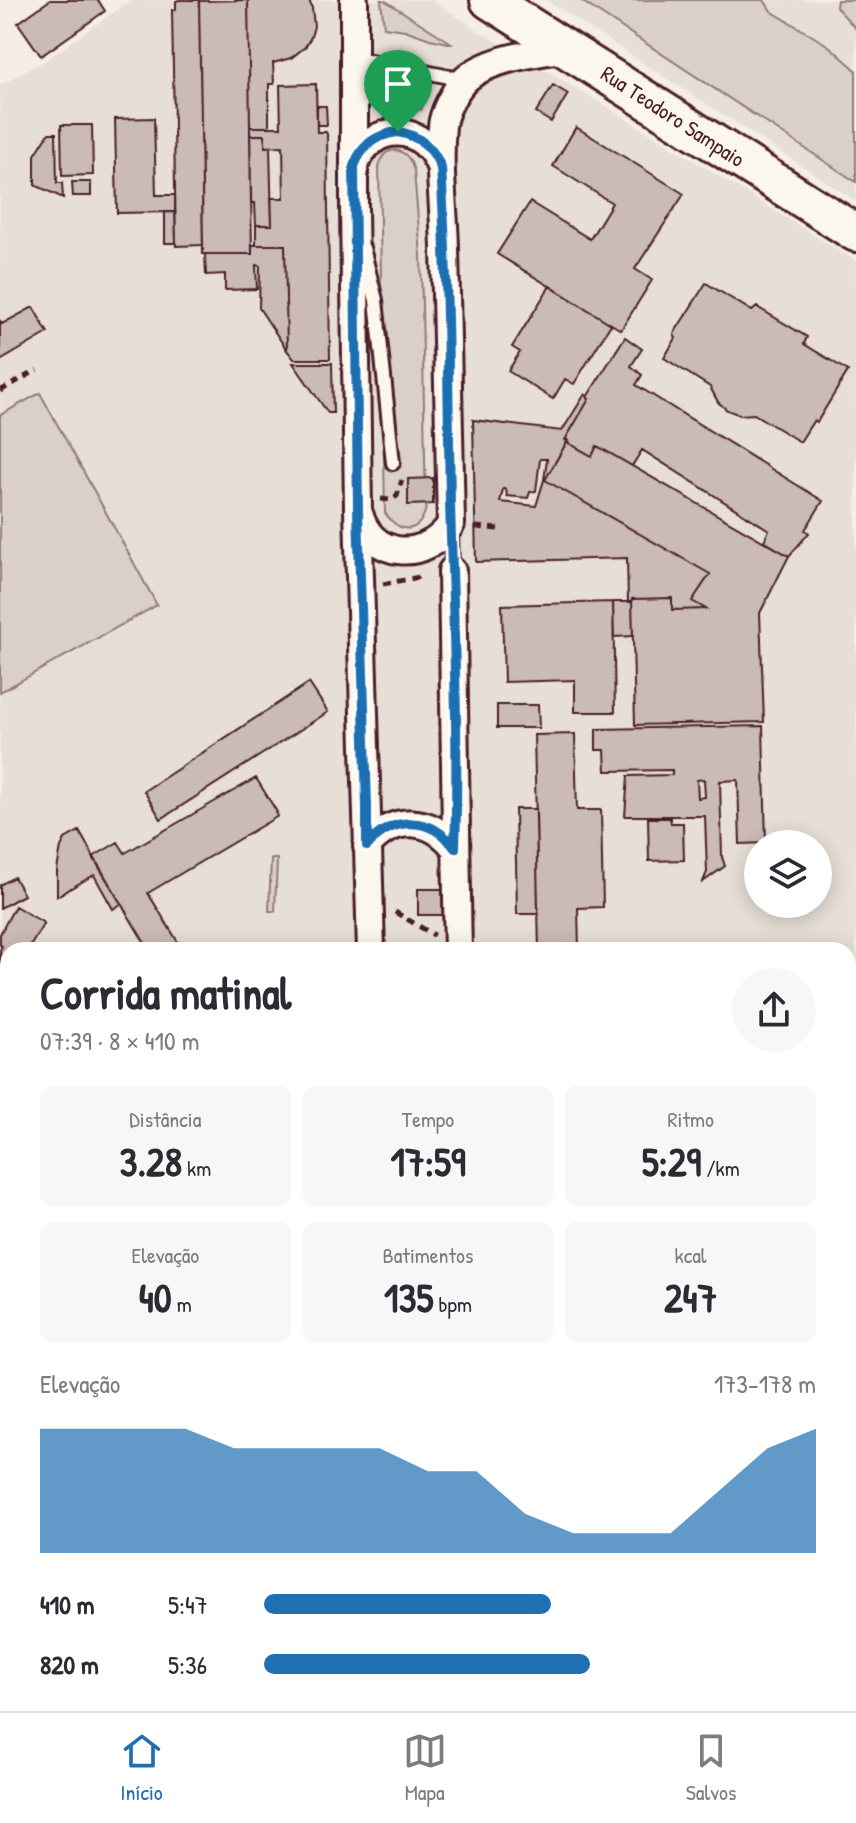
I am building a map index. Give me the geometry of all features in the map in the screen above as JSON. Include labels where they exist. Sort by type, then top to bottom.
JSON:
[{"type":"main road","name":"Rua Teodoro Sampaio","points":[[489,0],[856,233]]},
{"type":"street","points":[[354,0],[358,510],[371,942]]},
{"type":"street","points":[[441,180],[442,122],[465,80],[507,59],[566,48]]},
{"type":"street","points":[[354,166],[365,145],[375,138],[398,132],[421,139],[437,157],[441,168],[451,524],[439,539],[423,548],[395,550],[370,535],[358,510]]},
{"type":"street","points":[[452,571],[458,942]]},
{"type":"street","points":[[367,846],[380,832],[407,823],[434,829],[455,848]]},
{"type":"lane","points":[[355,58],[465,80]]},
{"type":"lane","points":[[355,227],[366,253],[376,300],[393,463]]},
{"type":"lane","points":[[451,524],[452,571]]},
{"type":"path","points":[[0,391],[37,370]]},
{"type":"path","points":[[361,588],[452,571]]},
{"type":"path","points":[[369,897],[446,942]]},
{"type":"shaded area","points":[[131,0],[432,0],[856,261],[856,942],[0,942],[0,85],[46,60]]},
{"type":"shaded area","points":[[381,0],[384,0],[453,44],[384,27]]},
{"type":"shaded area","points":[[546,0],[856,0],[856,201]]},
{"type":"shaded area","points":[[580,0],[764,0],[771,11],[829,46],[856,70],[856,182]]},
{"type":"shaded area","points":[[837,0],[856,0],[856,29],[836,7]]},
{"type":"shaded area","points":[[380,84],[427,96],[421,110],[401,104],[380,105]]},
{"type":"shaded area","points":[[396,150],[408,158],[414,171],[421,256],[426,508],[419,523],[408,528],[396,525],[385,513],[379,165],[384,154]]},
{"type":"shaded area","points":[[40,393],[157,605],[0,692],[0,415]]},
{"type":"shaded area","points":[[271,859],[277,859],[275,911],[269,911]]},
{"type":"building","points":[[50,0],[98,0],[105,11],[41,56],[18,23]]},
{"type":"building","points":[[199,0],[203,245],[176,246],[172,10],[176,10],[176,1]]},
{"type":"building","points":[[248,0],[309,0],[312,8],[314,26],[305,47],[291,58],[273,63],[274,84],[269,84],[269,127],[250,127]]},
{"type":"building","points":[[248,0],[252,254],[203,254],[199,1]]},
{"type":"building","points":[[316,84],[317,132],[327,134],[330,359],[294,359],[287,350],[285,245],[256,245],[256,225],[272,225],[271,198],[284,198],[283,146],[265,147],[265,135],[250,135],[250,127],[281,127],[280,85]]},
{"type":"building","points":[[553,85],[568,94],[551,122],[536,113]]},
{"type":"building","points":[[317,106],[326,106],[327,125],[317,125]]},
{"type":"building","points":[[154,118],[156,195],[175,195],[175,212],[117,213],[115,119]]},
{"type":"building","points":[[61,125],[92,125],[93,175],[62,176]]},
{"type":"building","points":[[576,127],[684,194],[635,269],[652,280],[621,330],[497,254],[530,202],[590,239],[612,203],[553,166]]},
{"type":"building","points":[[49,133],[56,133],[57,183],[62,183],[63,198],[35,185],[35,155]]},
{"type":"building","points":[[250,135],[265,135],[265,147],[270,147],[272,225],[256,225],[255,203],[251,203]]},
{"type":"building","points":[[72,182],[91,182],[91,196],[73,196]]},
{"type":"building","points":[[165,212],[175,212],[176,243],[165,243]]},
{"type":"building","points":[[252,245],[285,245],[287,350],[259,308],[260,266],[256,265],[257,289],[225,290],[225,274],[206,275],[205,254],[252,254]]},
{"type":"building","points":[[706,283],[752,311],[757,307],[807,337],[804,344],[848,371],[817,422],[814,420],[800,442],[754,414],[740,415],[727,410],[718,402],[710,387],[664,358],[676,338],[675,332]]},
{"type":"building","points":[[550,286],[611,324],[574,384],[565,379],[553,399],[508,371],[520,352],[512,347]]},
{"type":"building","points":[[33,307],[48,333],[0,361],[0,321],[2,324]]},
{"type":"building","points":[[625,337],[642,349],[631,366],[642,375],[636,385],[823,501],[805,530],[809,533],[789,556],[764,541],[769,530],[642,450],[632,466],[597,446],[592,456],[565,440],[589,399],[587,397]]},
{"type":"building","points":[[293,363],[332,363],[333,413],[328,413]]},
{"type":"building","points":[[585,394],[589,399],[545,480],[710,574],[692,601],[706,609],[672,610],[672,598],[632,599],[628,602],[627,558],[476,562],[473,420],[562,431]],"holes":[[[540,459],[547,459],[536,506],[500,502],[503,489],[506,489],[507,496],[528,498],[530,492],[536,491]]]},
{"type":"building","points":[[567,442],[592,456],[597,446],[789,556],[760,613],[764,722],[635,725],[632,599],[672,598],[672,610],[706,609],[692,601],[710,574],[545,480]]},
{"type":"building","points":[[433,478],[433,504],[408,505],[408,479]]},
{"type":"building","points":[[613,602],[632,602],[633,636],[614,637]]},
{"type":"building","points":[[613,602],[615,712],[575,712],[575,680],[504,682],[502,605]]},
{"type":"building","points":[[309,683],[328,712],[161,819],[144,791]]},
{"type":"building","points":[[497,705],[538,705],[539,728],[497,728]]},
{"type":"building","points":[[763,726],[766,830],[744,830],[744,844],[740,844],[738,780],[720,781],[722,857],[725,866],[703,882],[707,872],[705,816],[625,816],[628,776],[672,775],[672,770],[606,771],[605,750],[596,750],[596,729]],"holes":[[[704,779],[705,797],[698,798],[697,780]]]},
{"type":"building","points":[[575,734],[577,810],[601,810],[603,907],[578,908],[579,942],[539,942],[534,735]]},
{"type":"building","points":[[256,778],[277,812],[278,816],[148,893],[178,942],[144,942],[93,857],[118,842],[125,853]]},
{"type":"building","points":[[515,809],[536,809],[538,914],[517,914]]},
{"type":"building","points":[[648,818],[670,818],[671,823],[683,823],[684,860],[649,861]]},
{"type":"building","points":[[79,831],[121,904],[113,909],[94,875],[57,896],[61,847],[65,839]]},
{"type":"building","points":[[14,877],[24,895],[0,908],[0,885]]},
{"type":"building","points":[[418,889],[442,889],[443,915],[418,915]]},
{"type":"building","points":[[15,906],[44,923],[33,942],[0,942],[0,934]]},
{"type":"route","points":[[398,132],[421,139],[437,157],[441,168],[457,801],[455,848],[434,829],[407,823],[380,832],[367,846],[358,510],[354,166],[365,145],[375,138],[398,132]]}]
